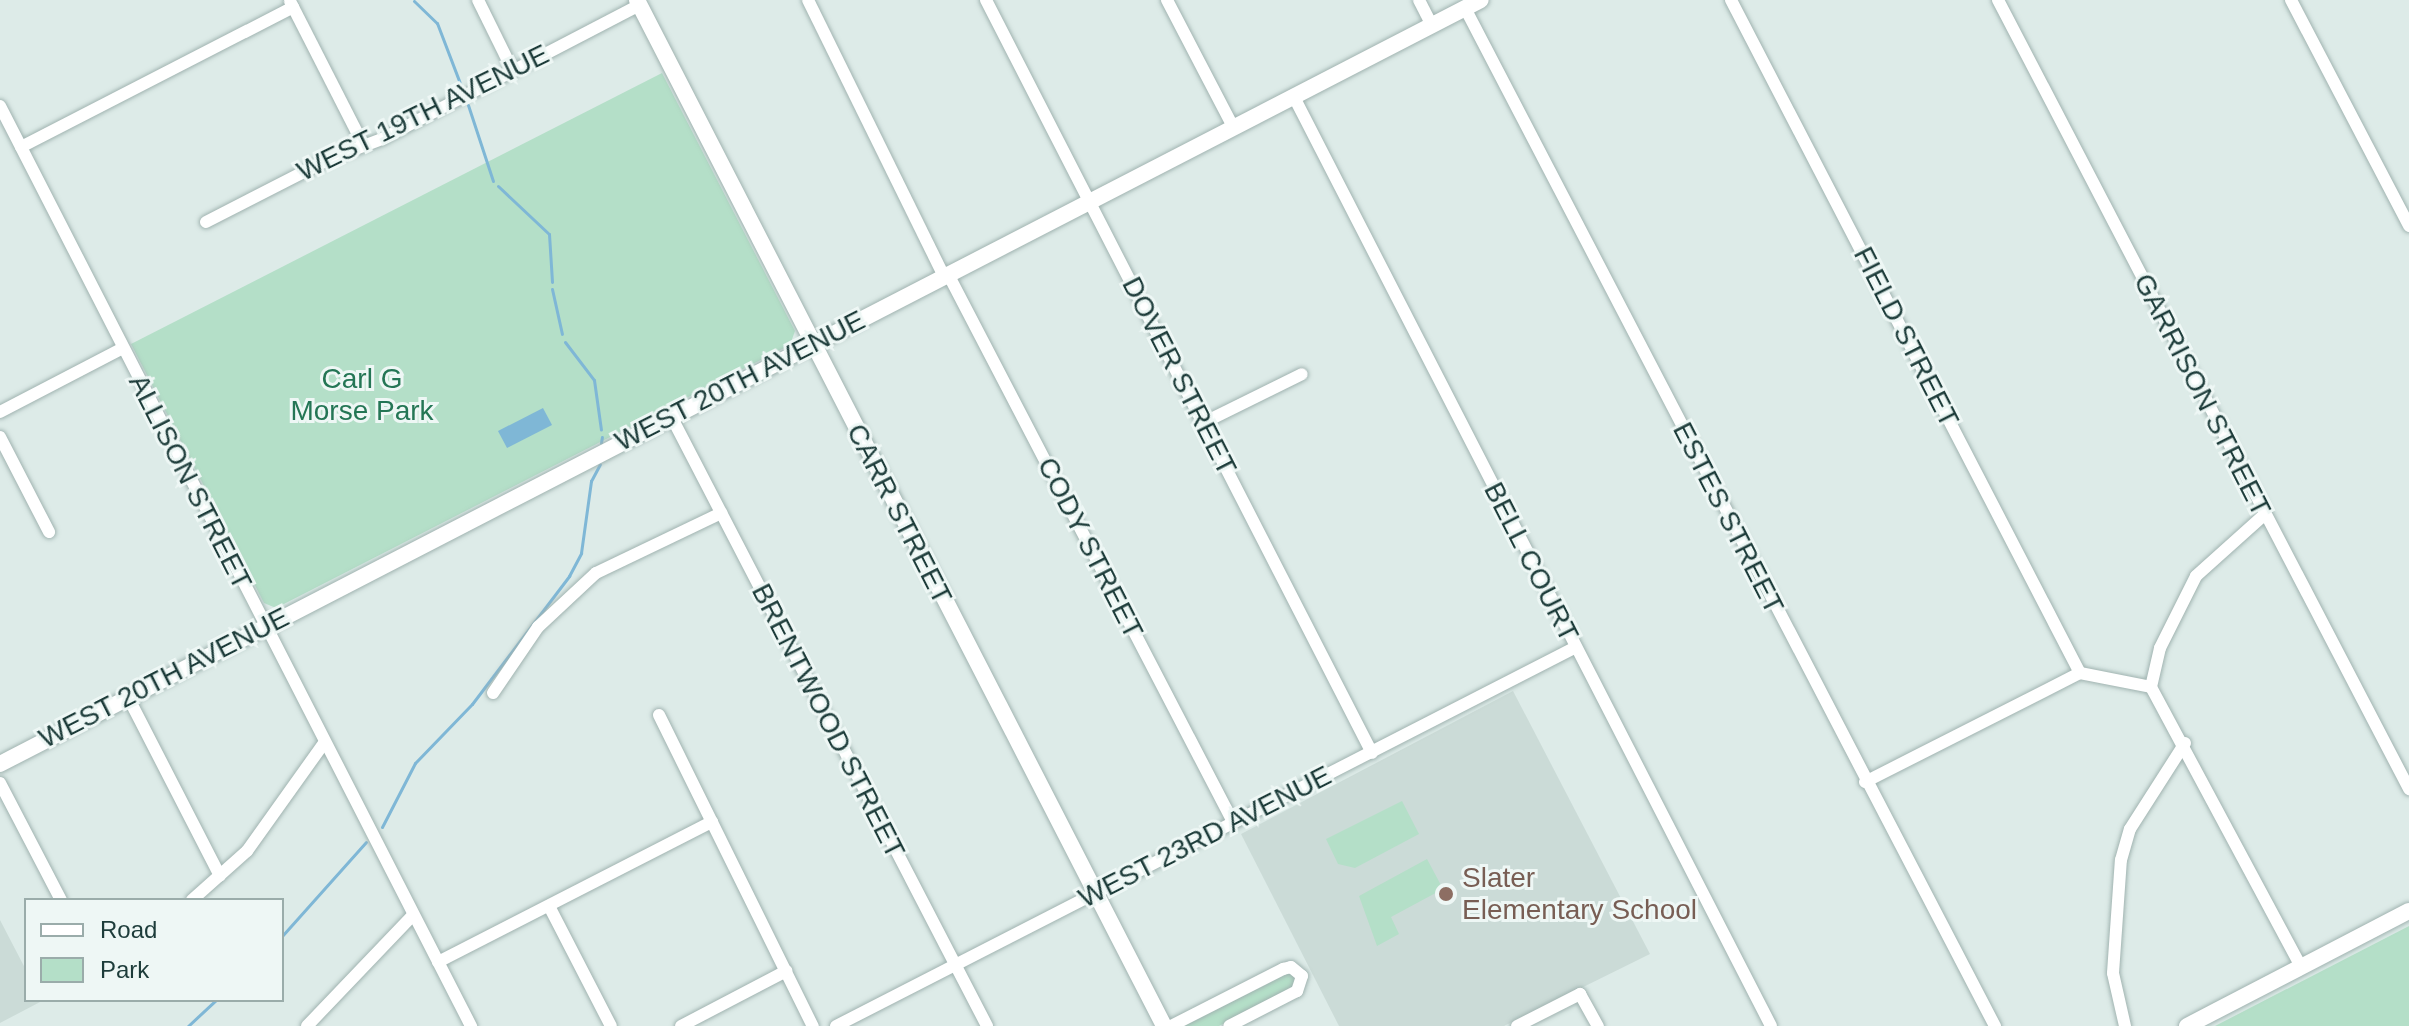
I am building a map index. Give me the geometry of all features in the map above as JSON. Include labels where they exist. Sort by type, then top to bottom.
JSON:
[{"type":"street","points":[[478,0],[512,69]]},
{"type":"street","name":"CODY STREET","points":[[808,0],[946,275],[1233,822]]},
{"type":"street","name":"DOVER STREET","points":[[986,0],[1372,753]]},
{"type":"street","points":[[1167,0],[1233,127]]},
{"type":"street","points":[[1419,0],[1432,25]]},
{"type":"street","name":"WEST 20TH AVENUE","points":[[0,764],[1481,0]]},
{"type":"street","name":"FIELD STREET","points":[[1731,0],[2080,673]]},
{"type":"street","name":"GARRISON STREET","points":[[1998,0],[2409,789]]},
{"type":"street","points":[[2291,0],[2409,226]]},
{"type":"street","points":[[21,147],[292,3],[363,144]]},
{"type":"street","name":"WEST 19TH AVENUE","points":[[206,222],[363,144],[382,139],[638,3]]},
{"type":"street","name":"CARR STREET","points":[[638,3],[1164,1026]]},
{"type":"street","name":"ESTES STREET","points":[[1465,8],[1865,782],[1995,1026]]},
{"type":"street","name":"BELL COURT","points":[[1294,97],[1574,648],[1771,1026]]},
{"type":"street","name":"ALLISON STREET","points":[[0,106],[121,349],[471,1026]]},
{"type":"street","points":[[0,412],[121,349]]},
{"type":"street","points":[[1203,423],[1302,374]]},
{"type":"street","name":"BRENTWOOD STREET","points":[[671,416],[987,1026]]},
{"type":"street","points":[[0,437],[49,532]]},
{"type":"street","points":[[493,693],[538,627],[596,573],[721,513]]},
{"type":"street","points":[[2264,515],[2196,576],[2160,648],[2151,687],[2185,743],[2301,967]]},
{"type":"street","name":"WEST 23RD AVENUE","points":[[836,1026],[1574,648]]},
{"type":"street","points":[[1865,782],[2080,673],[2151,687]]},
{"type":"street","points":[[128,697],[220,876]]},
{"type":"street","points":[[659,715],[813,1026]]},
{"type":"street","points":[[194,898],[247,851],[324,743]]},
{"type":"street","points":[[2125,1026],[2113,973],[2121,860],[2130,829],[2185,743]]},
{"type":"street","points":[[0,783],[60,898]]},
{"type":"street","points":[[438,962],[712,822]]},
{"type":"street","points":[[549,906],[611,1026]]},
{"type":"street","points":[[2187,1026],[2409,911]]},
{"type":"street","points":[[307,1026],[413,915]]},
{"type":"street","points":[[1171,1026],[1283,969],[1291,967],[1302,976],[1297,991],[1229,1026]]},
{"type":"street","points":[[681,1026],[786,971]]},
{"type":"street","points":[[1517,1026],[1580,994],[1598,1026]]},
{"type":"shaded area","name":"Slater Elementary School","points":[[1513,691],[1650,954],[1504,1026],[1339,1026],[1241,834]]},
{"type":"shaded area","points":[[0,920],[24,966],[24,1002],[40,1002],[0,1023]]},
{"type":"green space","name":"Carl G Morse Park","points":[[662,73],[795,331],[790,345],[276,608],[264,603],[131,344]]},
{"type":"green space","points":[[1402,801],[1419,834],[1355,868],[1338,864],[1326,839]]},
{"type":"green space","points":[[1427,859],[1443,889],[1391,917],[1399,934],[1377,946],[1359,896]]},
{"type":"green space","points":[[2409,926],[2409,1026],[2215,1026]]},
{"type":"green space","points":[[1291,972],[1297,985],[1219,1026],[1184,1026]]},
{"type":"water","points":[[543,408],[552,425],[507,448],[498,431]]},
{"type":"waterway","points":[[414,1],[437,23],[461,86]]},
{"type":"waterway","points":[[468,105],[493,181]]},
{"type":"waterway","points":[[498,186],[549,234],[552,282]]},
{"type":"waterway","points":[[552,289],[562,334]]},
{"type":"waterway","points":[[565,342],[594,380],[601,430]]},
{"type":"waterway","points":[[601,443],[602,437]]},
{"type":"waterway","points":[[382,827],[415,763],[472,704],[569,576],[581,553],[591,481],[600,464]]},
{"type":"waterway","points":[[284,934],[366,842]]},
{"type":"waterway","points":[[188,1026],[214,1002]]},
{"type":"place","name":"Slater Elementary School","points":[[1446,894]]}]
